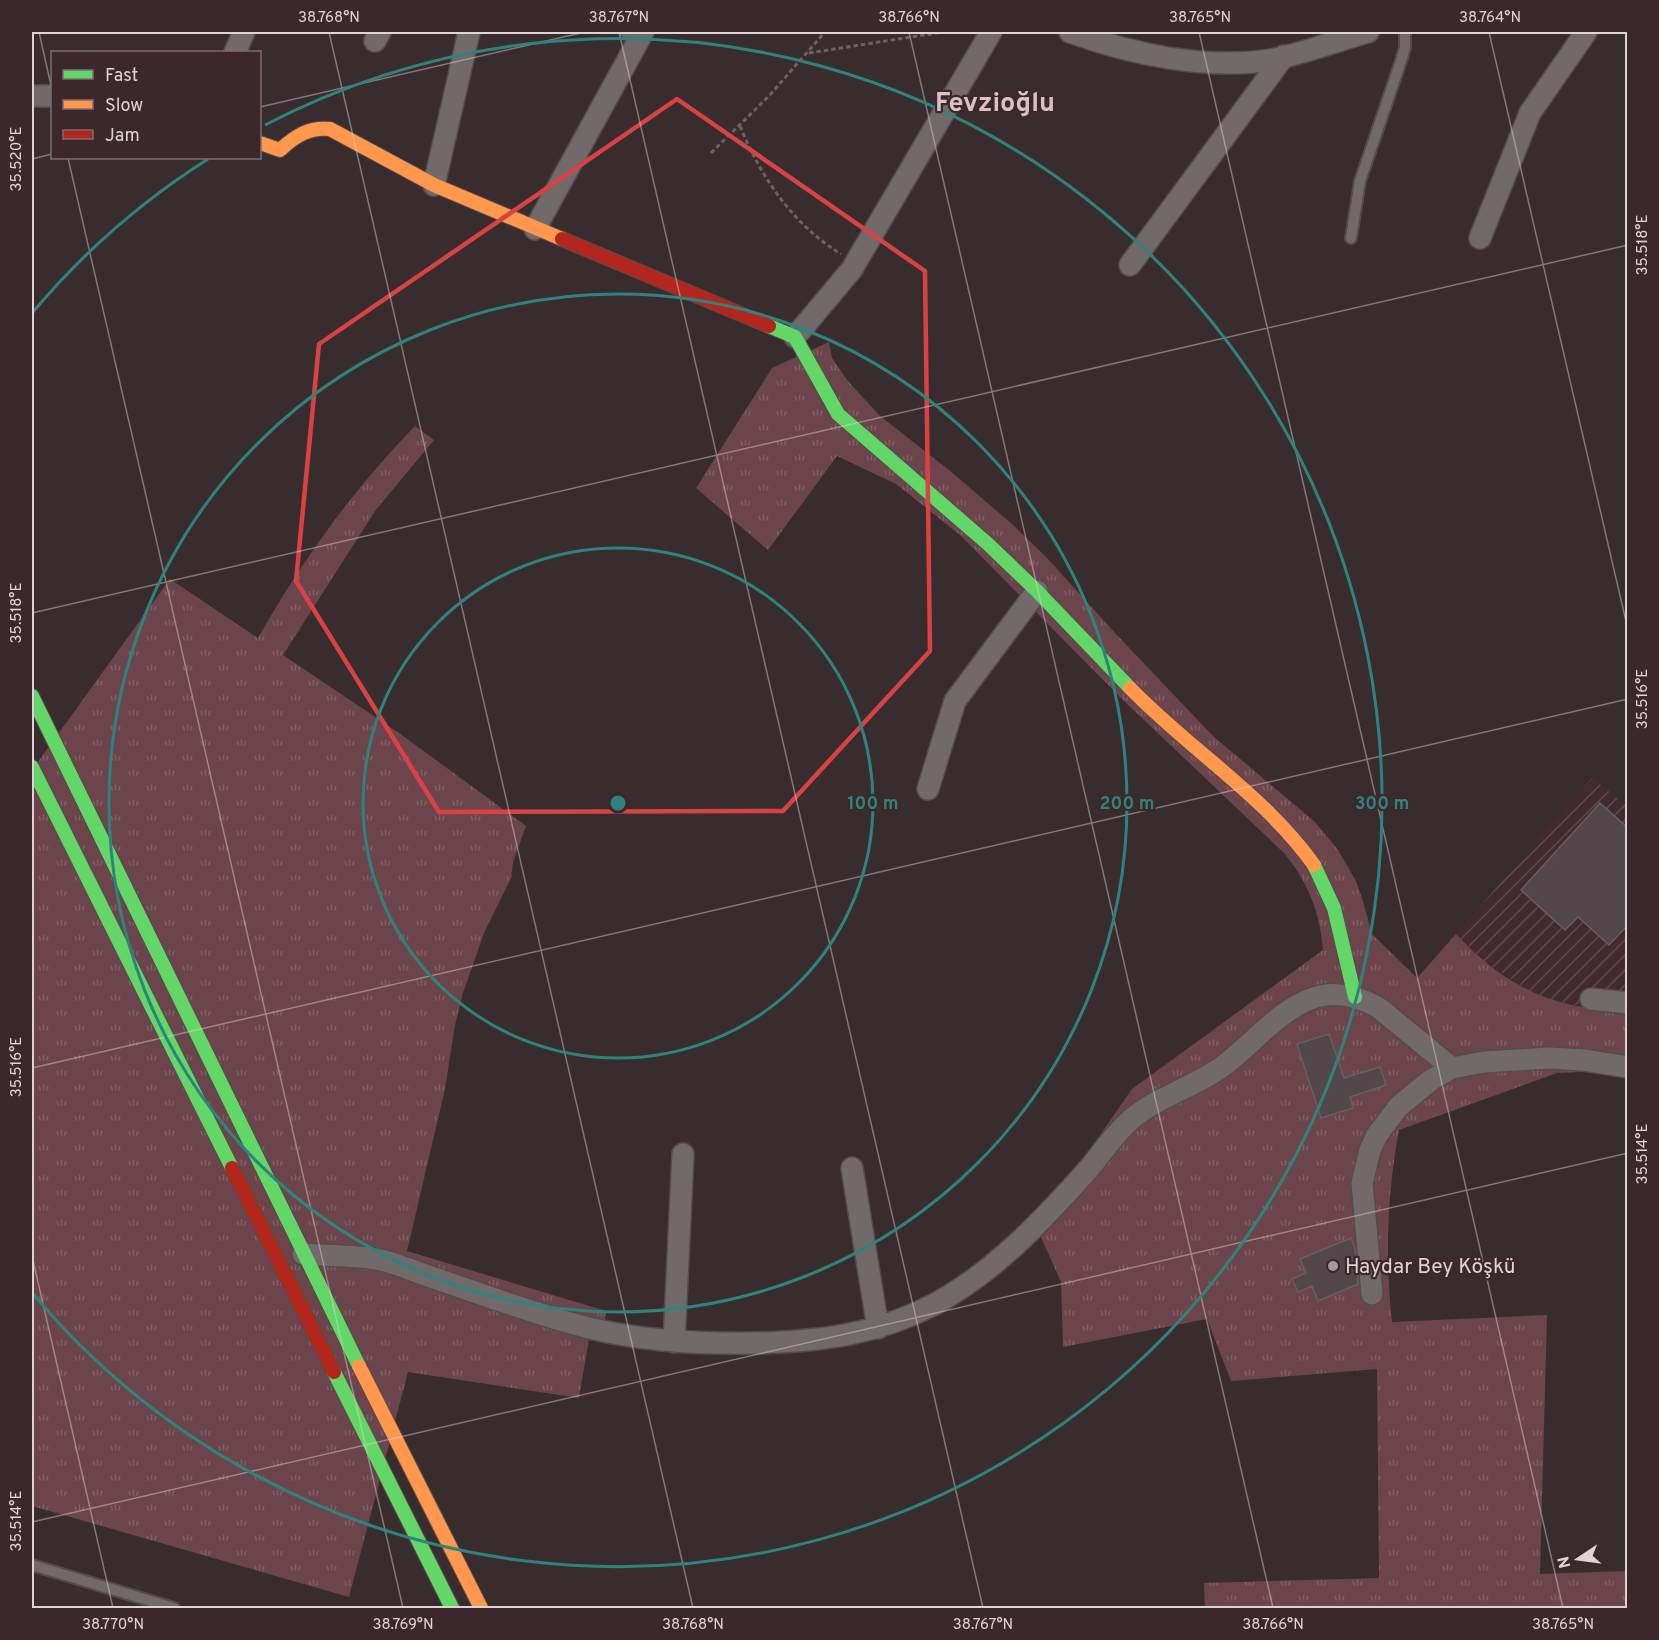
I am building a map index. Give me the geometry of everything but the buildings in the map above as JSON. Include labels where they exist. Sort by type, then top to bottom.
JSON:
[{"type":"main road","points":[[261,143],[280,150],[304,130],[330,129],[434,185],[795,337],[838,414],[949,508],[1037,591],[1156,714],[1272,815],[1296,840],[1318,871],[1334,908],[1355,997]]},
{"type":"main road","points":[[32,696],[303,1254],[481,1608]]},
{"type":"main road","points":[[32,768],[452,1608]]},
{"type":"street","points":[[235,51],[244,32]]},
{"type":"street","points":[[434,185],[469,32]]},
{"type":"street","points":[[795,337],[855,263],[991,32]]},
{"type":"street","points":[[1070,32],[1140,53],[1192,61],[1244,62],[1270,60],[1368,32]]},
{"type":"street","points":[[1480,238],[1530,113],[1586,32]]},
{"type":"street","points":[[535,229],[636,34]]},
{"type":"street","points":[[1130,265],[1284,56]]},
{"type":"street","points":[[32,96],[51,96]]},
{"type":"street","points":[[928,789],[955,702],[1037,591]]},
{"type":"street","points":[[303,1254],[377,1259],[568,1323],[634,1337],[674,1342],[729,1344],[807,1342],[843,1337],[878,1328],[935,1304],[981,1274],[1065,1195],[1113,1138],[1134,1117],[1221,1068],[1299,1002],[1320,995],[1355,997],[1379,1008],[1452,1068]]},
{"type":"street","points":[[1591,999],[1628,1003]]},
{"type":"street","points":[[1372,1294],[1362,1183],[1371,1150],[1382,1127],[1399,1106],[1431,1080],[1452,1068],[1484,1062],[1550,1058],[1628,1067]]},
{"type":"street","points":[[674,1342],[683,1154]]},
{"type":"street","points":[[852,1168],[878,1328]]},
{"type":"lane","points":[[1351,238],[1360,181],[1402,58],[1405,46],[1404,32]]},
{"type":"lane","points":[[32,1565],[174,1608]]},
{"type":"path","points":[[711,153],[768,98],[825,32]]},
{"type":"path","points":[[807,53],[943,32]]},
{"type":"path","points":[[740,126],[760,169],[788,208],[819,238],[855,263]]},
{"type":"highlighted area","points":[[677,99],[925,271],[930,651],[783,811],[439,812],[296,581],[319,344]]},
{"type":"shaded area","points":[[1592,778],[1627,806],[1627,1012],[1567,1004],[1531,992],[1485,962],[1456,934]]},
{"type":"green space","points":[[829,342],[832,358],[847,380],[880,416],[949,470],[1012,524],[1048,559],[1213,736],[1315,822],[1338,850],[1356,881],[1372,934],[1417,978],[1456,934],[1493,968],[1536,993],[1575,1006],[1627,1012],[1627,1076],[1599,1071],[1557,1073],[1399,1130],[1390,1202],[1388,1274],[1392,1322],[1547,1315],[1540,1574],[1627,1571],[1627,1606],[1205,1608],[1204,1583],[1379,1578],[1377,1369],[1231,1381],[1207,1319],[1063,1347],[1061,1282],[1032,1217],[1084,1158],[1132,1089],[1323,950],[1316,910],[1300,875],[1284,853],[1124,701],[960,535],[896,484],[837,456],[768,550],[696,488],[772,368]]},
{"type":"green space","points":[[415,426],[434,440],[375,511],[283,655],[399,733],[526,826],[513,862],[511,878],[484,933],[463,993],[455,1025],[445,1089],[407,1251],[606,1311],[603,1341],[589,1339],[579,1398],[408,1372],[349,1597],[32,1506],[32,770],[170,579],[258,638],[330,527],[370,475]]},
{"type":"traffic: fast","points":[[769,326],[795,337],[838,414],[988,544],[1037,591],[1130,688]]},
{"type":"traffic: fast","points":[[32,696],[359,1366]]},
{"type":"traffic: fast","points":[[32,767],[232,1168]]},
{"type":"traffic: fast","points":[[1314,865],[1334,908],[1355,997]]},
{"type":"traffic: fast","points":[[334,1372],[452,1608]]},
{"type":"traffic: slow","points":[[261,143],[280,150],[303,134],[315,129],[330,129],[434,185],[562,239]]},
{"type":"traffic: slow","points":[[1130,688],[1272,816],[1314,865]]},
{"type":"traffic: slow","points":[[359,1366],[481,1608]]},
{"type":"traffic: jam","points":[[562,239],[769,326]]},
{"type":"traffic: jam","points":[[232,1168],[334,1372]]},
{"type":"place","name":"Haydar Bey Köşkü","points":[[1333,1266]]},
{"type":"district","name":"Fevzioğlu","points":[[995,102]]}]
